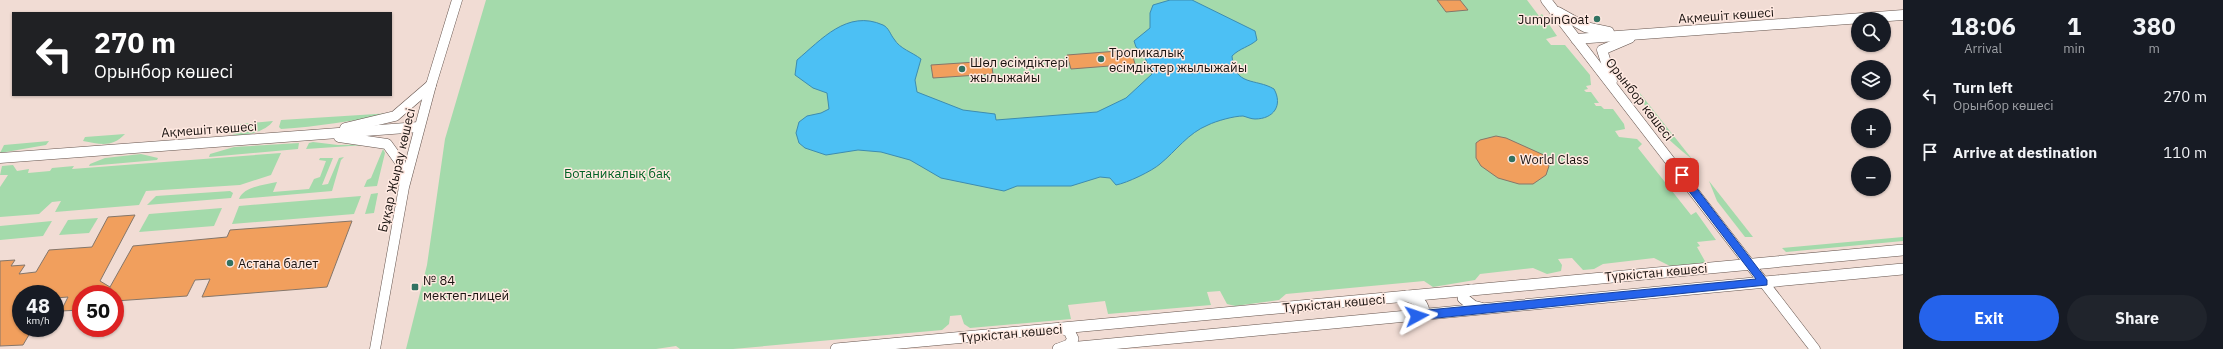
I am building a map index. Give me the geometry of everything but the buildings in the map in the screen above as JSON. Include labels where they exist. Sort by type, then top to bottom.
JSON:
[{"type":"main road","name":"Түркістан көшесі","points":[[836,349],[1903,250]]},
{"type":"main road","name":"Түркістан көшесі","points":[[1057,349],[1903,269]]},
{"type":"main road","points":[[1470,290],[1464,292],[1463,298],[1466,302],[1486,309]]},
{"type":"main road","points":[[1406,296],[1420,301],[1424,306],[1424,311],[1417,316]]},
{"type":"main road","points":[[1125,343],[1119,341],[1115,330],[1119,325],[1130,322]]},
{"type":"main road","points":[[1057,349],[1069,345],[1073,339],[1072,334],[1068,330],[1061,328]]},
{"type":"street","name":"Бұқар Жырау көшесі","points":[[375,349],[404,187],[419,127],[457,0]]},
{"type":"street","name":"Орынбор көшесі","points":[[1546,0],[1815,349]]},
{"type":"street","points":[[1553,9],[1589,29],[1637,35]]},
{"type":"street","name":"Ақмешіт көшесі","points":[[1576,39],[1903,15]]},
{"type":"street","points":[[1614,88],[1602,50],[1637,35]]},
{"type":"street","points":[[322,134],[393,117],[431,85]]},
{"type":"street","name":"Ақмешіт көшесі","points":[[0,158],[419,127]]},
{"type":"street","points":[[322,134],[387,144],[400,162],[404,187]]},
{"type":"green space","name":"Ботаникалық бақ","points":[[486,0],[1527,0],[1539,16],[1542,14],[1557,36],[1546,39],[1551,45],[1565,45],[1590,75],[1591,85],[1586,86],[1588,89],[1584,90],[1586,92],[1591,92],[1599,103],[1594,103],[1596,106],[1601,106],[1604,109],[1613,109],[1624,124],[1625,129],[1615,131],[1619,137],[1637,139],[1642,144],[1638,148],[1691,215],[1696,212],[1716,240],[1697,242],[1700,246],[1697,247],[1706,263],[1670,266],[1654,258],[1603,264],[1594,269],[1583,270],[1572,258],[1558,259],[1562,265],[1561,271],[1547,274],[1533,268],[1480,274],[1475,280],[1433,287],[1424,281],[1286,294],[1279,300],[1235,306],[1227,304],[1220,291],[1207,292],[1211,305],[1108,314],[1105,301],[1068,305],[1071,319],[970,328],[964,324],[961,315],[950,316],[949,324],[942,330],[733,349],[680,349],[676,346],[656,349],[406,349],[427,265],[445,139]]},
{"type":"green space","points":[[1639,92],[1692,159],[1660,130],[1649,113]]},
{"type":"green space","points":[[392,113],[388,116],[321,125],[281,129],[279,127],[281,120]]},
{"type":"green space","points":[[273,121],[270,125],[260,131],[242,135],[230,134],[217,130],[219,126]]},
{"type":"green space","points":[[125,134],[115,141],[106,144],[83,141],[85,137]]},
{"type":"green space","points":[[49,141],[46,145],[0,153],[4,145]]},
{"type":"green space","points":[[313,142],[338,145],[380,144],[306,149],[309,143]]},
{"type":"green space","points":[[299,143],[298,149],[209,157],[210,154],[234,147]]},
{"type":"green space","points":[[383,149],[385,153],[377,186],[364,187],[367,180],[371,178]]},
{"type":"green space","points":[[281,153],[271,175],[240,185],[146,191],[139,205],[55,212],[61,201],[52,202],[39,214],[0,217],[0,187],[8,175],[0,175],[2,166],[13,165],[17,171],[29,169],[28,173],[50,171],[52,168],[74,166],[72,169]]},
{"type":"green space","points":[[141,154],[158,158],[157,160],[89,166],[90,164],[105,158]]},
{"type":"green space","points":[[344,157],[341,160],[332,191],[239,199],[245,191],[261,185],[277,182],[273,192],[309,189],[314,179],[320,177],[326,161],[319,160],[320,158],[333,158],[322,185],[328,184],[339,158]]},
{"type":"green space","points":[[1709,181],[1753,237],[1745,237],[1717,201]]},
{"type":"green space","points":[[230,191],[233,193],[231,198],[147,205],[156,196]]},
{"type":"green space","points":[[378,193],[374,213],[365,214],[371,194]]},
{"type":"green space","points":[[361,196],[354,214],[232,224],[239,206]]},
{"type":"green space","points":[[222,208],[214,226],[139,232],[149,214]]},
{"type":"green space","points":[[98,218],[89,233],[59,235],[68,220]]},
{"type":"green space","points":[[52,221],[43,236],[0,240],[0,226]]},
{"type":"green space","points":[[1903,237],[1903,241],[1786,252],[1782,248]]},
{"type":"water","points":[[1170,0],[1192,0],[1255,31],[1257,40],[1232,56],[1234,66],[1237,73],[1241,77],[1274,89],[1278,100],[1277,106],[1272,114],[1267,117],[1254,119],[1243,116],[1235,117],[1201,128],[1188,137],[1156,167],[1126,182],[1116,185],[1110,178],[1100,177],[1071,186],[1017,186],[1004,191],[941,178],[910,160],[881,152],[858,150],[826,155],[805,148],[799,143],[796,133],[799,122],[807,116],[821,113],[829,109],[827,93],[813,88],[795,75],[797,60],[825,36],[846,24],[858,21],[870,21],[885,26],[899,45],[921,59],[915,80],[917,92],[963,110],[995,114],[996,120],[1097,112],[1126,98],[1152,74],[1143,53],[1136,47],[1134,41],[1150,28],[1150,13],[1153,5]]},
{"type":"place","name":"JumpinGoat","points":[[1597,19]]},
{"type":"place","name":"Тропикалық өсімдіктер жылыжайы","points":[[1101,59]]},
{"type":"place","name":"Шөл өсімдіктері жылыжайы","points":[[962,69]]},
{"type":"place","name":"World Class","points":[[1512,159]]},
{"type":"place","name":"Астана балет","points":[[230,263]]},
{"type":"place","name":"№ 84 мектеп-лицей","points":[[415,287]]},
{"type":"route","points":[[1417,316],[1764,282],[1682,175]]}]
